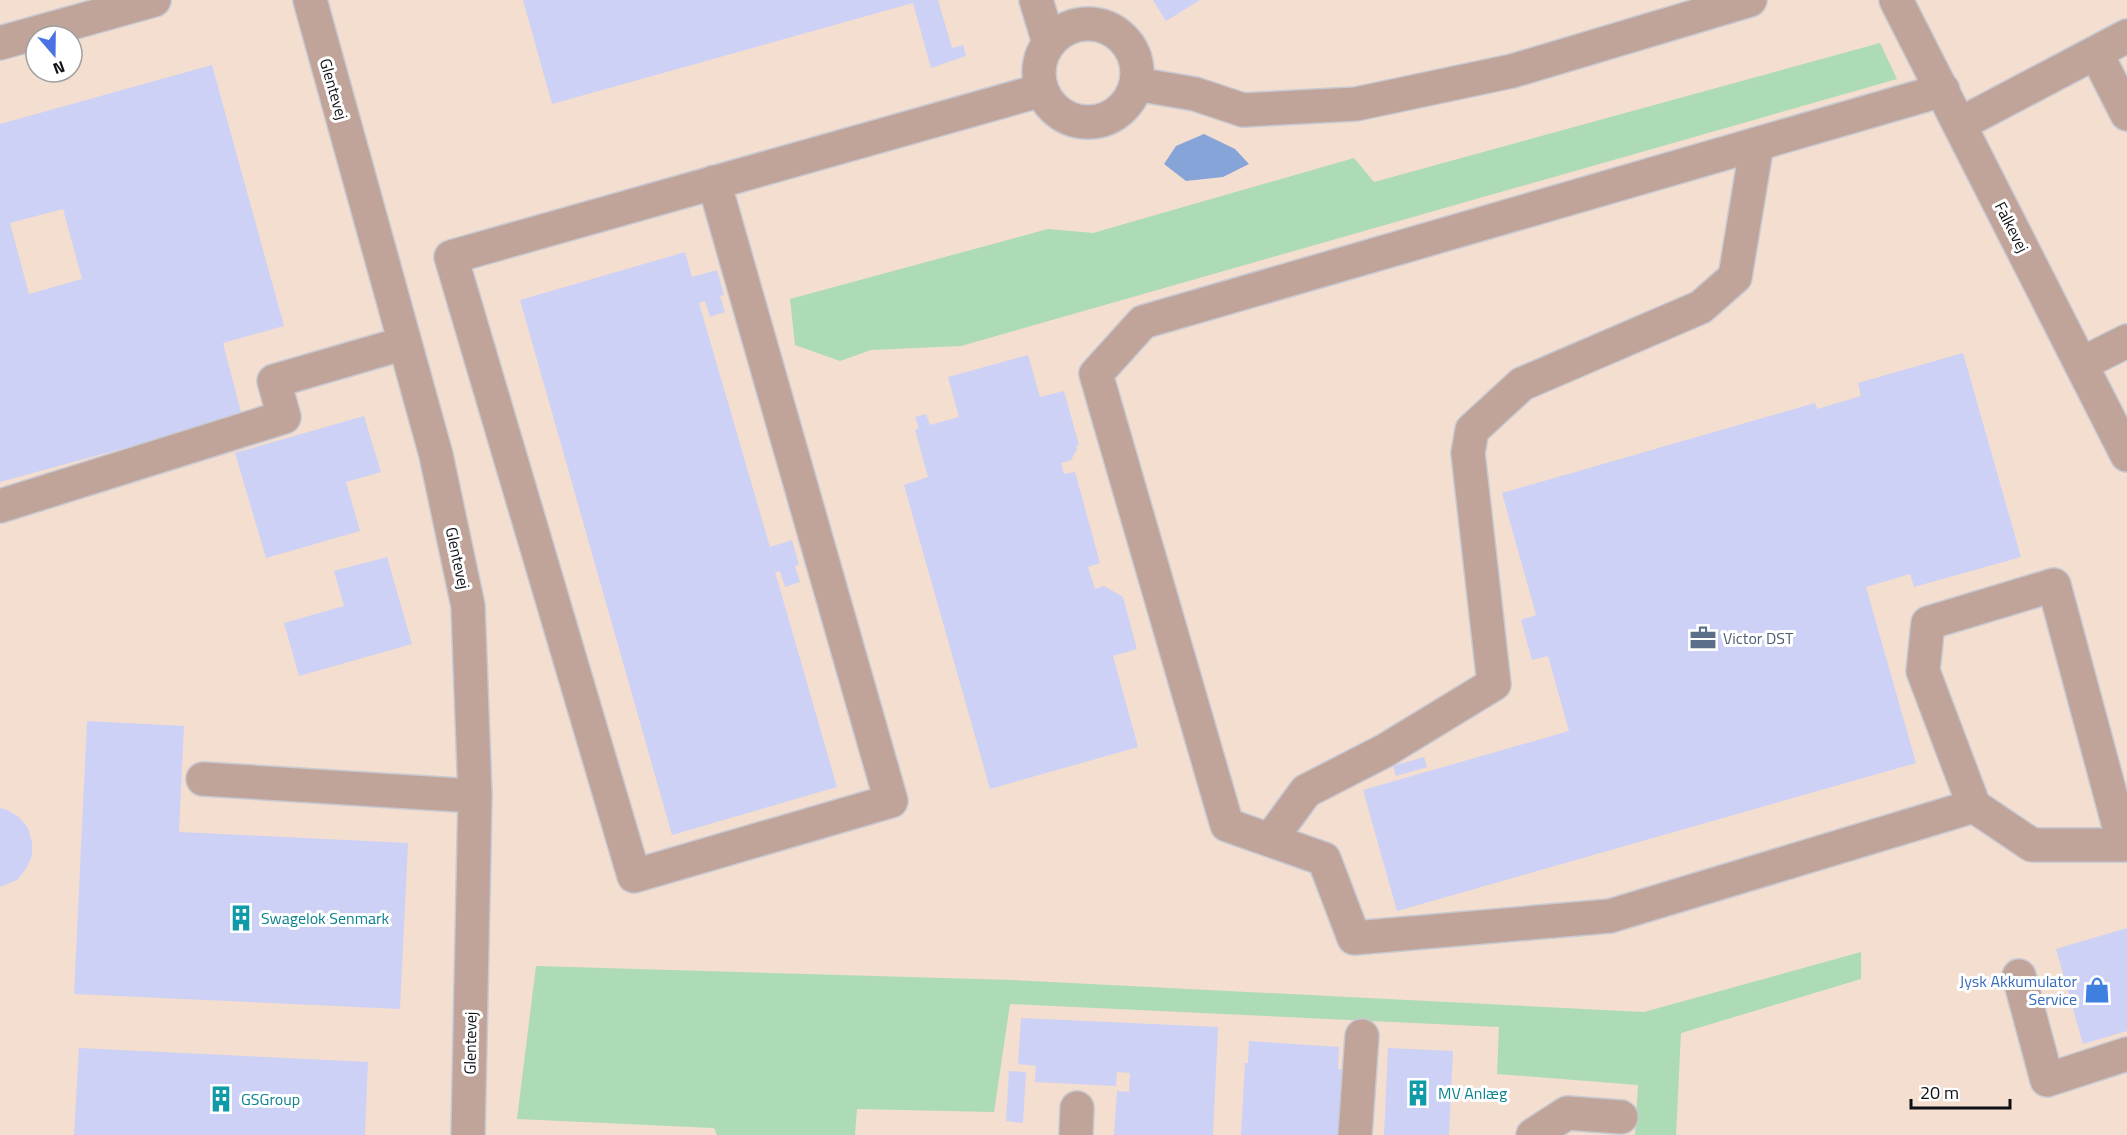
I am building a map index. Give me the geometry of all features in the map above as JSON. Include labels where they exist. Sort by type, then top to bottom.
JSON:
[{"type":"street","points":[[0,44],[154,0]]},
{"type":"street","name":"Glentevej","points":[[310,0],[436,455],[468,606],[475,796],[468,1135]]},
{"type":"street","points":[[1036,0],[1049,43]]},
{"type":"street","points":[[1136,84],[1195,94],[1243,110],[1356,104],[1512,71],[1750,0]]},
{"type":"street","name":"Falkevej","points":[[1896,0],[2127,455]]},
{"type":"street","points":[[1094,24],[1110,28],[1123,38],[1133,51],[1137,67],[1136,84],[1130,100],[1119,112],[1106,119],[1090,122],[1075,121],[1061,114],[1049,104],[1042,90],[1039,74],[1041,57],[1049,43],[1061,31],[1077,25],[1094,24]]},
{"type":"street","points":[[1960,124],[2127,36]]},
{"type":"street","points":[[2096,53],[2127,114]]},
{"type":"street","points":[[714,182],[891,801],[634,876],[451,257],[714,182],[1042,90]]},
{"type":"street","points":[[1942,90],[1143,322],[1096,374],[1227,825],[1324,859],[1354,938],[1610,916],[1974,806]]},
{"type":"street","points":[[1270,840],[1306,791],[1384,751],[1494,684],[1468,453],[1472,430],[1522,384],[1701,307],[1735,278],[1757,144]]},
{"type":"street","points":[[2081,364],[2127,341]]},
{"type":"street","points":[[0,506],[284,417],[274,381],[405,343]]},
{"type":"street","points":[[2054,585],[2126,844],[2032,844],[1974,806],[1923,671],[1928,623],[2054,585]]},
{"type":"street","points":[[203,779],[475,796]]},
{"type":"street","points":[[2019,976],[2048,1080],[2127,1054]]},
{"type":"street","points":[[1355,1135],[1362,1035]]},
{"type":"street","points":[[1533,1135],[1567,1113],[1621,1117]]},
{"type":"shaded area","points":[[0,0],[2127,0],[2127,1135],[0,1135]]},
{"type":"green space","points":[[1880,43],[1897,79],[961,346],[871,350],[840,361],[795,345],[790,299],[1048,229],[1093,233],[1354,158],[1374,182]]},
{"type":"green space","points":[[1861,952],[1861,979],[1681,1033],[1676,1135],[1635,1135],[1638,1085],[1497,1074],[1499,1027],[1010,1004],[994,1112],[857,1109],[855,1135],[717,1135],[714,1128],[517,1119],[536,966],[1013,980],[1644,1012]]},
{"type":"water","points":[[1204,134],[1235,149],[1249,164],[1223,177],[1186,181],[1164,164],[1176,146]]},
{"type":"building","points":[[523,0],[938,0],[952,48],[963,45],[966,56],[931,68],[913,3],[552,104]]},
{"type":"building","points":[[1153,0],[1200,0],[1166,21]]},
{"type":"building","points":[[212,65],[284,326],[223,343],[242,416],[0,482],[0,124]],"holes":[[[63,209],[82,279],[29,294],[10,223]]]},
{"type":"building","points":[[685,252],[692,277],[717,270],[724,295],[720,296],[725,312],[710,317],[705,301],[699,303],[770,547],[792,540],[799,565],[795,566],[800,582],[785,587],[780,571],[775,572],[837,787],[672,835],[520,300]]},
{"type":"building","name":"Victor DST","points":[[1963,353],[2021,557],[1914,587],[1910,574],[1866,587],[1916,763],[1397,911],[1363,790],[1569,731],[1548,656],[1532,660],[1521,620],[1536,615],[1502,493],[1815,403],[1817,409],[1861,396],[1858,383]]},
{"type":"building","points":[[1028,355],[1040,397],[1064,391],[1079,445],[1076,446],[1077,449],[1071,460],[1061,463],[1064,474],[1075,472],[1100,563],[1088,567],[1095,589],[1104,586],[1123,597],[1137,649],[1113,656],[1138,747],[990,789],[904,485],[928,477],[915,430],[919,428],[915,417],[926,414],[930,425],[959,417],[948,377]]},
{"type":"building","points":[[364,416],[381,472],[346,482],[360,531],[266,558],[235,453]]},
{"type":"building","points":[[387,557],[412,644],[299,676],[284,623],[344,606],[334,571]]},
{"type":"building","name":"Swagelok Senmark","points":[[87,721],[184,726],[179,832],[408,843],[400,1009],[74,994]]},
{"type":"building","points":[[1424,757],[1427,767],[1396,776],[1393,766]]},
{"type":"building","points":[[0,808],[19,817],[28,828],[32,842],[32,856],[26,869],[17,880],[0,887]]},
{"type":"building","name":"Jysk Akkumulator Service","points":[[2127,928],[2127,1031],[2083,1044],[2056,949]]},
{"type":"building","points":[[1021,1018],[1218,1027],[1213,1135],[1114,1135],[1117,1091],[1129,1092],[1130,1073],[1117,1072],[1116,1086],[1035,1082],[1036,1066],[1018,1064]]},
{"type":"building","points":[[1249,1041],[1339,1047],[1338,1069],[1342,1069],[1338,1135],[1241,1135],[1245,1063],[1248,1063]]},
{"type":"building","name":"GSGroup","points":[[79,1048],[368,1062],[365,1135],[74,1135]]},
{"type":"building","name":"MV Anlæg","points":[[1388,1048],[1453,1051],[1449,1135],[1384,1135]]},
{"type":"building","points":[[1009,1071],[1026,1072],[1023,1123],[1006,1121]]},
{"type":"place","name":"Victor DST","points":[[1703,638]]},
{"type":"place","name":"Swagelok Senmark","points":[[241,918]]},
{"type":"place","name":"Jysk Akkumulator Service","points":[[2097,990]]},
{"type":"place","name":"MV Anlæg","points":[[1418,1093]]},
{"type":"place","name":"GSGroup","points":[[221,1099]]}]
